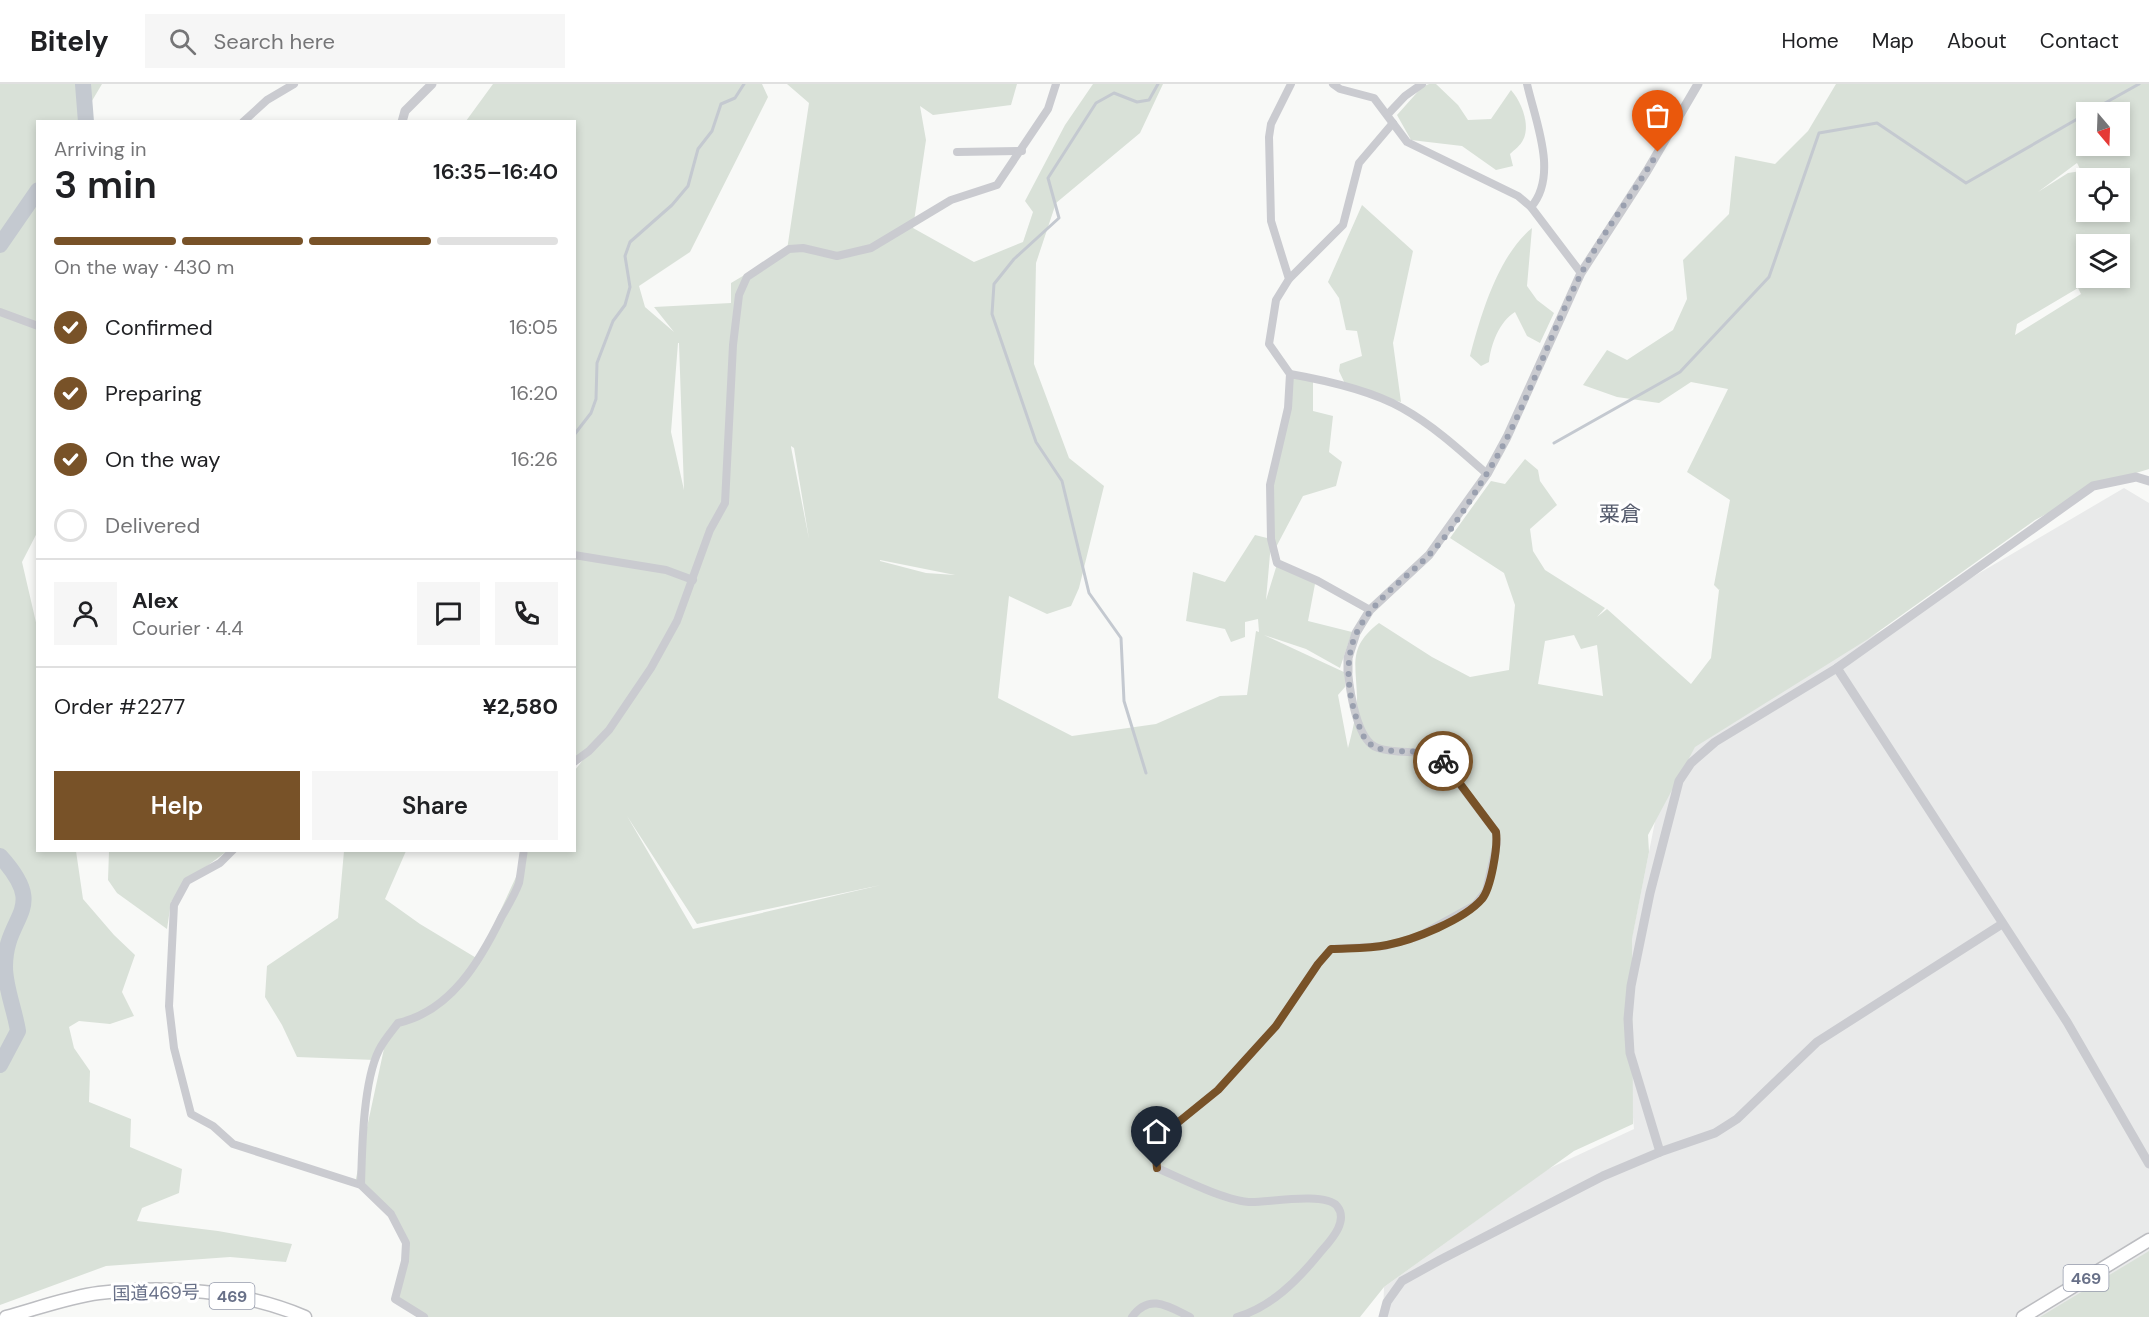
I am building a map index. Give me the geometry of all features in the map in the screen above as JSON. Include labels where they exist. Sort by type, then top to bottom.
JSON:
[{"type":"highway","name":"469","points":[[2023,1317],[2149,1240]]},
{"type":"highway","name":"国道469号","points":[[6,1317],[98,1293],[204,1291],[286,1309],[305,1317]]},
{"type":"street","points":[[245,120],[267,100],[294,84]]},
{"type":"street","points":[[403,120],[405,111],[432,84]]},
{"type":"street","points":[[576,761],[589,752],[609,730],[651,668],[677,621],[710,530],[725,502],[733,345],[739,294],[747,277],[789,249],[803,248],[837,256],[871,248],[951,200],[998,185],[1048,109],[1056,84]]},
{"type":"street","points":[[1288,279],[1271,221],[1268,166],[1271,124],[1291,84]]},
{"type":"street","points":[[1333,84],[1340,89],[1374,99],[1407,141],[1518,196],[1531,207],[1581,273]]},
{"type":"street","points":[[1388,114],[1405,96],[1422,84]]},
{"type":"street","points":[[1527,84],[1544,145],[1540,197],[1531,207]]},
{"type":"street","points":[[1237,1317],[1263,1307],[1301,1276],[1335,1234],[1341,1219],[1340,1212],[1336,1205],[1329,1201],[1315,1199],[1248,1202],[1195,1185],[1157,1168],[1155,1147],[1160,1137],[1218,1090],[1276,1026],[1318,964],[1331,949],[1385,946],[1417,937],[1475,905],[1486,891],[1497,843],[1492,825],[1439,757],[1429,753],[1377,748],[1368,743],[1362,734],[1348,672],[1348,658],[1356,633],[1370,610],[1429,555],[1486,474],[1507,437],[1581,273],[1647,171],[1698,84]]},
{"type":"street","points":[[1370,610],[1318,581],[1277,563],[1271,540],[1270,485],[1288,408],[1290,374],[1269,344],[1276,300],[1288,279],[1343,225],[1359,163],[1393,123]]},
{"type":"street","points":[[957,152],[1022,151]]},
{"type":"street","points":[[0,312],[36,325]]},
{"type":"street","points":[[1290,374],[1315,378],[1400,406],[1440,433],[1486,474]]},
{"type":"street","points":[[1660,1152],[1630,1053],[1628,1019],[1630,986],[1650,893],[1679,781],[1691,763],[1715,742],[1837,668],[2093,486],[2136,477],[2149,481]]},
{"type":"street","points":[[576,555],[666,570],[693,580]]},
{"type":"street","points":[[1837,668],[2067,1022],[2149,1164]]},
{"type":"street","points":[[231,852],[220,863],[188,881],[179,892],[173,914],[169,1006],[174,1048],[191,1114],[213,1126],[233,1144],[361,1185],[391,1214],[406,1244],[405,1261],[395,1299],[424,1317]]},
{"type":"street","points":[[361,1185],[369,1094],[380,1048],[398,1023],[416,1019],[435,1008],[469,974],[488,945],[518,885],[524,852]]},
{"type":"street","points":[[1383,1317],[1387,1302],[1402,1281],[1603,1176],[1660,1152],[1715,1133],[1737,1119],[1817,1042],[2002,924]]},
{"type":"street","points":[[1132,1317],[1145,1303],[1154,1301],[1190,1317]]},
{"type":"shaded area","points":[[0,84],[102,84],[81,120],[36,120],[36,535],[22,562],[36,622],[36,852],[76,852],[83,899],[135,955],[122,992],[134,1016],[110,1024],[79,1021],[69,1027],[74,1048],[90,1071],[89,1102],[131,1119],[130,1147],[182,1169],[179,1193],[142,1208],[137,1221],[218,1231],[292,1244],[286,1262],[230,1257],[106,1266],[0,1305]]},
{"type":"shaded area","points":[[493,84],[762,84],[768,97],[690,252],[639,286],[645,307],[674,332],[654,307],[731,303],[731,283],[787,250],[809,103],[787,84],[1017,84],[1011,105],[933,115],[920,106],[926,140],[913,228],[974,262],[1023,242],[1033,212],[1025,201],[1065,125],[1093,84],[1163,84],[1140,133],[1056,203],[1036,263],[1034,364],[1069,458],[1104,486],[1079,588],[1071,606],[1047,614],[1009,596],[998,698],[1072,736],[1156,724],[1220,696],[1247,695],[1256,631],[1259,632],[1258,619],[1245,622],[1245,637],[1231,642],[1225,629],[1186,621],[1193,572],[1225,582],[1255,535],[1271,539],[1270,492],[1291,376],[1313,378],[1313,411],[1333,416],[1329,452],[1342,462],[1336,486],[1303,496],[1274,551],[1271,543],[1266,600],[1278,561],[1315,584],[1308,621],[1352,632],[1340,668],[1306,649],[1264,635],[1346,673],[1345,687],[1338,695],[1348,748],[1357,703],[1356,656],[1362,640],[1379,623],[1432,657],[1470,677],[1509,670],[1515,605],[1504,573],[1450,538],[1491,481],[1505,484],[1525,459],[1538,470],[1540,481],[1557,505],[1530,529],[1533,551],[1545,570],[1605,608],[1597,617],[1607,609],[1691,684],[1711,658],[1719,590],[1714,585],[1730,500],[1687,472],[1728,389],[1691,382],[1659,403],[1617,397],[1583,385],[1607,350],[1627,360],[1673,330],[1687,299],[1683,260],[1729,214],[1735,156],[1775,164],[1808,131],[1836,84],[2149,84],[2149,469],[2107,482],[2035,520],[1868,639],[1695,747],[1648,835],[1649,852],[1632,939],[1633,1124],[1574,1151],[1384,1287],[1360,1317],[417,1317],[395,1299],[405,1249],[391,1214],[355,1183],[388,1030],[375,1060],[297,1057],[282,1025],[265,997],[267,966],[338,918],[344,852],[406,852],[385,899],[420,924],[478,959],[528,852],[576,852],[576,769],[590,751],[576,762],[576,120],[467,120]],"holes":[[[2078,288],[2081,294],[2015,335],[2017,324]],[[679,343],[684,490],[671,432]],[[791,447],[794,448],[809,539]],[[880,560],[955,575],[926,573]],[[1574,635],[1581,649],[1597,645],[1603,696],[1538,684],[1545,641]],[[627,816],[697,924],[881,885],[693,929]]]},
{"type":"shaded area","points":[[1436,84],[1458,105],[1468,120],[1491,119],[1511,90],[1521,107],[1526,127],[1522,142],[1510,154],[1513,166],[1496,170],[1462,146],[1411,140],[1397,115],[1422,87]]},
{"type":"shaded area","points":[[1362,205],[1413,251],[1393,343],[1401,402],[1347,388],[1339,371],[1340,364],[1362,356],[1357,331],[1346,330],[1339,298],[1328,282]]},
{"type":"shaded area","points":[[1532,228],[1527,286],[1537,300],[1554,313],[1540,343],[1527,336],[1515,312],[1509,316],[1497,334],[1489,362],[1481,366],[1470,356],[1485,304],[1500,270],[1520,240]]},
{"type":"shaded area","points":[[2124,488],[2149,503],[2149,1259],[2061,1317],[1383,1317],[1384,1287],[1548,1169],[1634,1129],[1622,988],[1668,756]]},
{"type":"shaded area","points":[[109,852],[226,852],[187,881],[171,902],[167,929],[117,893],[108,880]]},
{"type":"shaded area","points":[[2149,1251],[2149,1317],[2040,1317]]},
{"type":"waterway","points":[[83,84],[86,120]]},
{"type":"waterway","points":[[576,432],[591,413],[596,399],[597,363],[613,321],[625,305],[630,287],[625,256],[630,242],[672,205],[688,186],[698,149],[712,131],[721,104],[735,98],[744,84]]},
{"type":"waterway","points":[[1146,773],[1124,701],[1121,638],[1089,593],[1062,481],[1036,442],[992,314],[994,284],[1014,259],[1059,218],[1048,178],[1096,103],[1114,93],[1137,102],[1149,100],[1158,84]]},
{"type":"waterway","points":[[2107,102],[2139,84]]},
{"type":"waterway","points":[[1554,443],[1680,372],[1769,277],[1819,133],[1877,123],[1966,183],[2076,120]]},
{"type":"waterway","points":[[0,245],[36,193]]},
{"type":"waterway","points":[[0,856],[15,874],[22,889],[24,901],[11,935],[5,967],[18,1031],[0,1065]]},
{"type":"way so far","points":[[1443,761],[1429,753],[1395,751],[1377,748],[1368,743],[1362,734],[1348,675],[1348,658],[1356,633],[1370,610],[1429,555],[1486,474],[1507,437],[1581,273],[1658,152]]},
{"type":"district","name":"粟倉","points":[[1620,514]]},
{"type":"route","points":[[1157,1168],[1155,1147],[1160,1137],[1218,1090],[1276,1026],[1318,964],[1331,949],[1385,946],[1417,937],[1464,912],[1482,898],[1486,891],[1497,843],[1496,832],[1443,761]]}]
